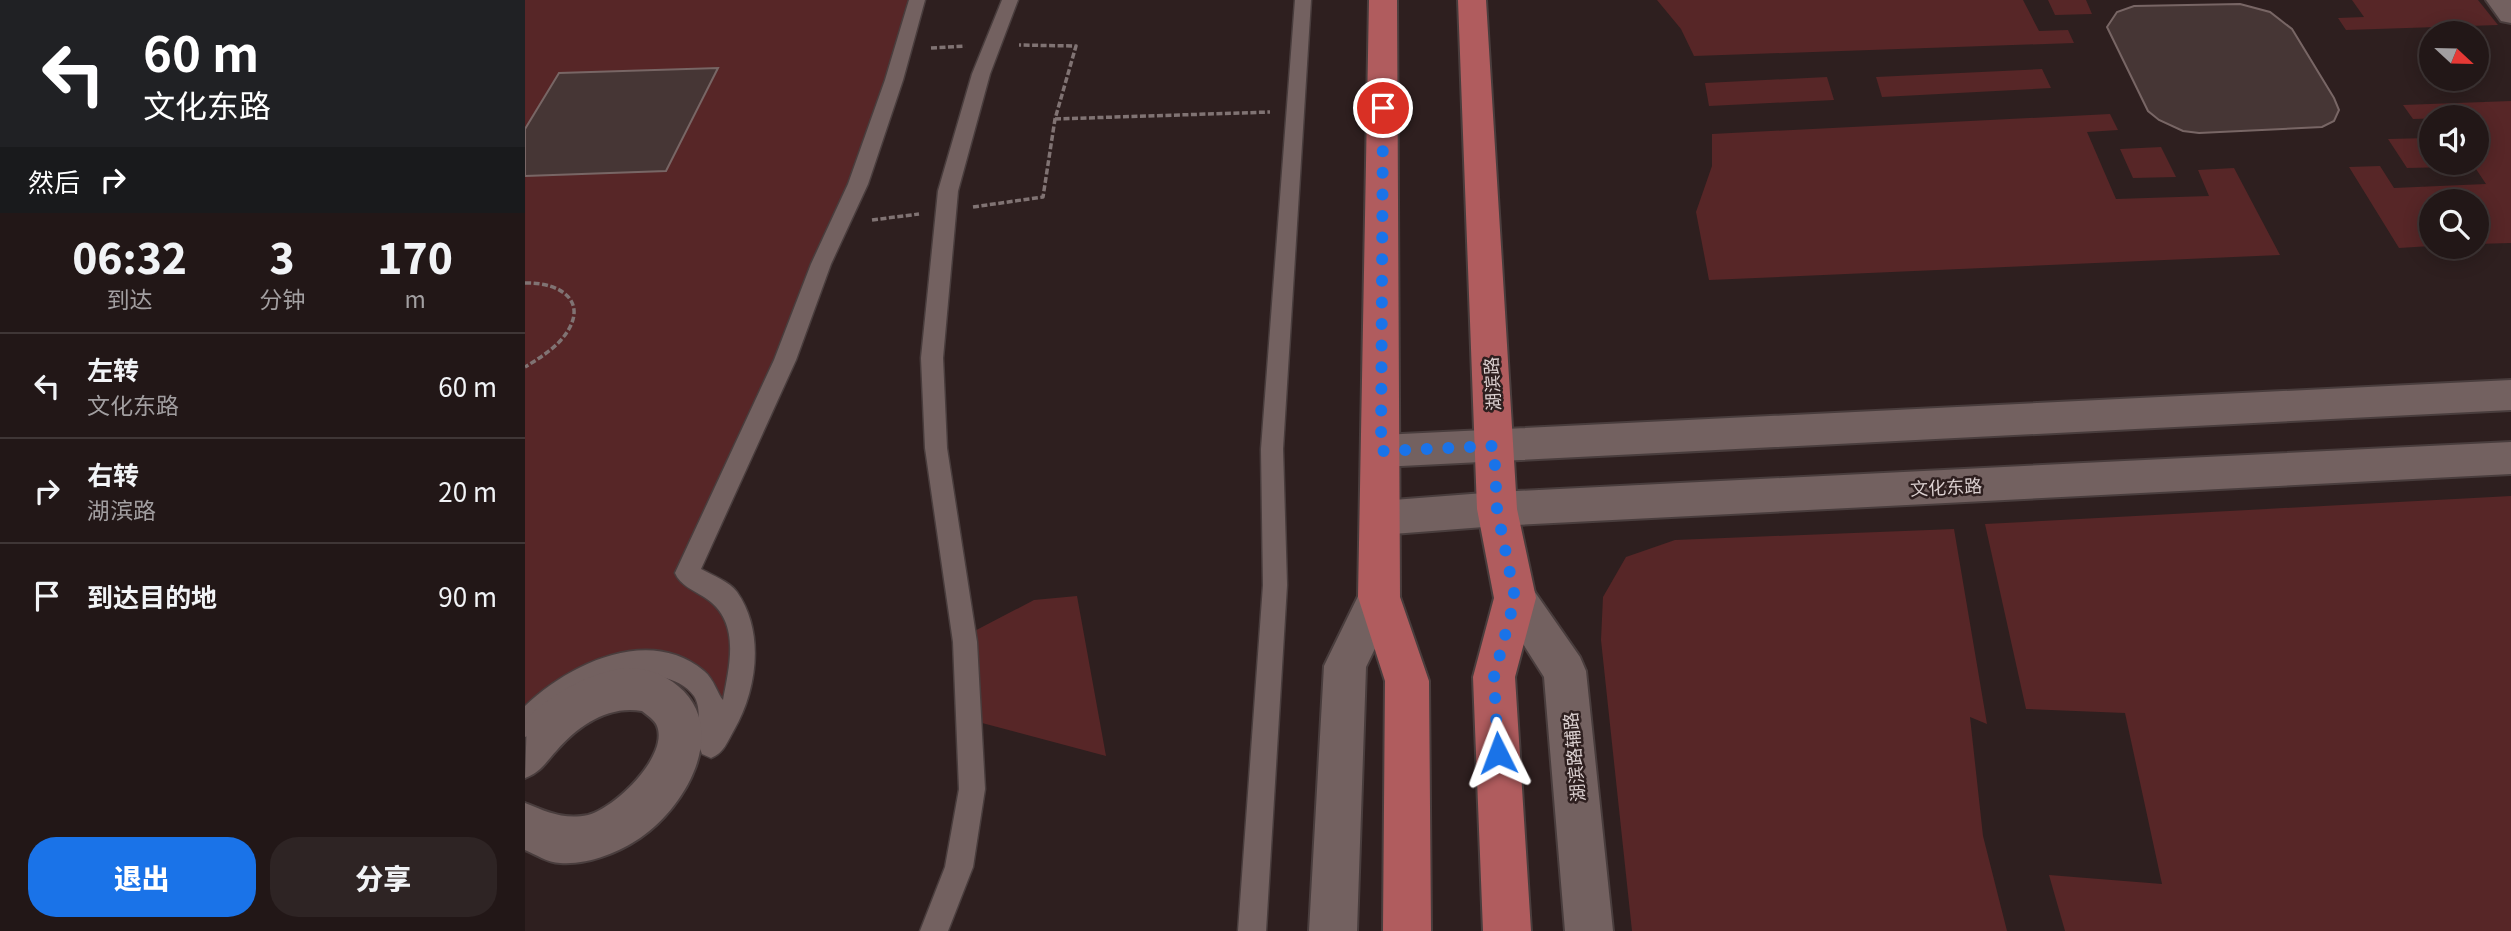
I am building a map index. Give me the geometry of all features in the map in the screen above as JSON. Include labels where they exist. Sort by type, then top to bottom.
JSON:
[{"type":"main road","points":[[1383,0],[1379,597],[1407,681],[1407,931]]},
{"type":"main road","name":"湖滨路","points":[[1472,0],[1497,509],[1515,598],[1494,677],[1507,931]]},
{"type":"street","points":[[2500,0],[2511,14]]},
{"type":"street","points":[[1381,451],[2511,395]]},
{"type":"street","name":"文化东路","points":[[1380,518],[1497,509],[2511,458]]},
{"type":"street","points":[[1333,931],[1345,666],[1379,597]]},
{"type":"street","name":"湖滨路辅路","points":[[1515,598],[1566,671],[1589,931]]},
{"type":"street","points":[[525,756],[543,731],[567,710],[594,696],[621,688],[645,690],[665,698],[678,714],[681,735],[677,760],[663,785],[643,808],[616,827],[588,838],[561,842],[538,836],[525,826]]},
{"type":"lane","points":[[525,724],[552,696],[602,668],[654,661],[689,674],[708,695],[711,745],[735,704],[742,664],[741,626],[727,598],[687,573],[785,360],[821,264],[858,184],[894,80],[917,0]]},
{"type":"lane","points":[[934,931],[959,867],[972,789],[965,642],[936,448],[932,358],[948,191],[981,74],[1010,0]]},
{"type":"lane","points":[[1252,931],[1275,585],[1272,449],[1303,0]]},
{"type":"path","points":[[1055,119],[1295,111]]},
{"type":"path","points":[[525,282],[547,282],[563,288],[572,298],[574,312],[569,327],[558,344],[525,367]]},
{"type":"shaded area","points":[[525,0],[917,0],[894,80],[687,573],[727,598],[735,704],[708,695],[654,661],[525,724]]},
{"type":"shaded area","points":[[1657,0],[2023,0],[2039,31],[2068,30],[2074,43],[1694,56],[1681,29]]},
{"type":"shaded area","points":[[2048,0],[2086,0],[2092,14],[2055,15]]},
{"type":"shaded area","points":[[2352,0],[2478,0],[2498,25],[2489,25],[2489,21],[2419,21],[2419,28],[2346,30],[2338,18],[2364,17]]},
{"type":"shaded area","points":[[2042,69],[2051,88],[1882,97],[1876,77]]},
{"type":"shaded area","points":[[1827,77],[1834,100],[1709,106],[1705,83]]},
{"type":"shaded area","points":[[2511,101],[2511,243],[2489,244],[2489,189],[2419,189],[2419,247],[2399,248],[2349,167],[2380,166],[2394,188],[2486,184],[2480,175],[2489,175],[2489,105],[2419,105],[2419,119],[2413,119],[2403,105]]},
{"type":"shaded area","points":[[2110,114],[2118,130],[2087,132],[2116,199],[2209,196],[2198,170],[2234,168],[2280,255],[1709,280],[1696,212],[1712,166],[1712,134]]},
{"type":"shaded area","points":[[2419,138],[2419,168],[2407,168],[2388,139]]},
{"type":"shaded area","points":[[2161,147],[2176,177],[2133,178],[2120,149]]},
{"type":"shaded area","points":[[2511,496],[2511,931],[2065,931],[2049,875],[2162,884],[2125,713],[2026,709],[1985,524]]},
{"type":"shaded area","points":[[1954,529],[1987,724],[1970,717],[1983,836],[2007,931],[1632,931],[1601,640],[1603,597],[1626,557],[1675,540]]},
{"type":"shaded area","points":[[1077,596],[1106,756],[967,719],[963,637],[1034,600]]},
{"type":"building","points":[[2240,4],[2270,12],[2292,29],[2334,98],[2339,110],[2334,121],[2322,127],[2199,133],[2183,131],[2159,120],[2148,111],[2107,27],[2117,12],[2134,6]]},
{"type":"building","points":[[718,68],[666,171],[525,176],[525,129],[559,73]]},
{"type":"route","points":[[1383,108],[1381,451],[1494,446],[1497,509],[1515,598],[1494,677],[1498,753]]}]
